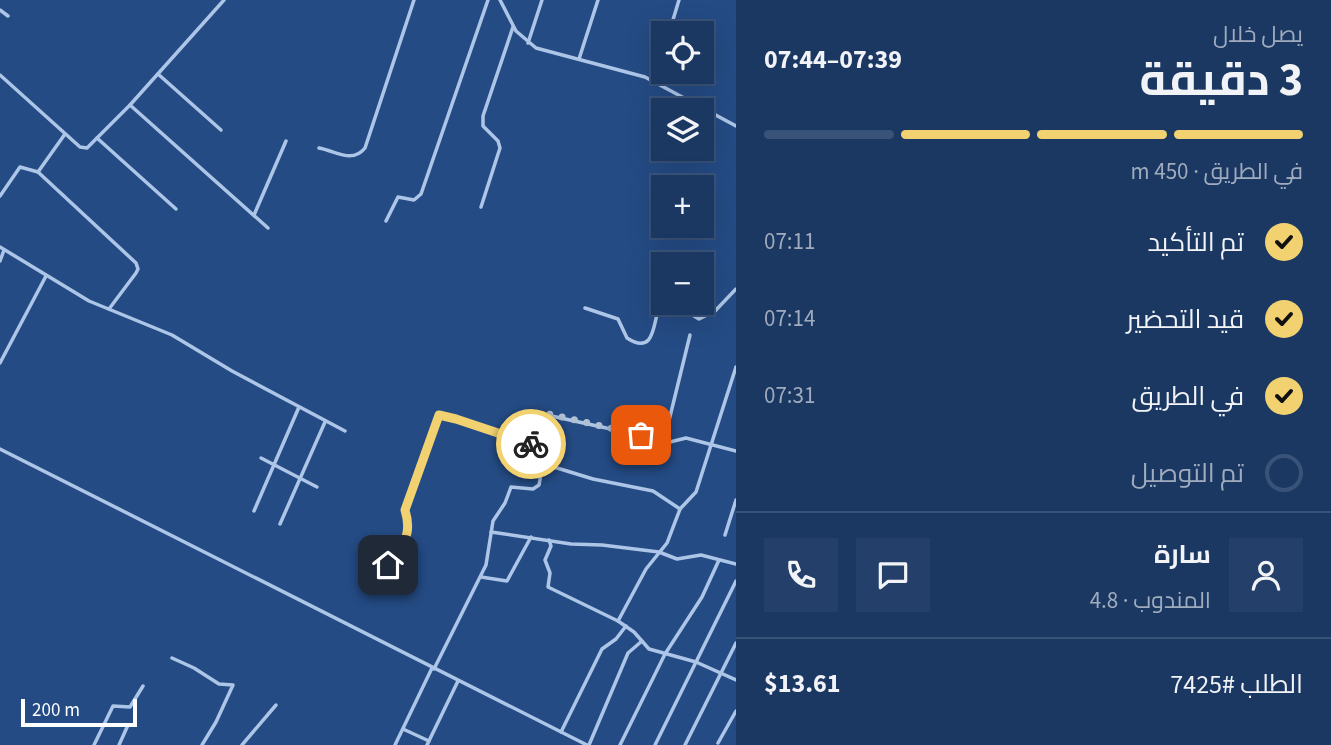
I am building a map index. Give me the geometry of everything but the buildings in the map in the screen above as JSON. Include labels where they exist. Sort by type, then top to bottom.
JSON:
[{"type":"street","points":[[1,78],[83,148],[89,146],[158,74],[223,0]]},
{"type":"street","points":[[319,148],[349,157],[359,154],[365,148],[414,0]]},
{"type":"street","points":[[386,221],[398,197],[414,200],[421,194],[488,0]]},
{"type":"street","points":[[500,0],[513,27],[528,43],[540,50],[634,73],[651,80]]},
{"type":"street","points":[[528,43],[542,0]]},
{"type":"street","points":[[579,59],[598,0]]},
{"type":"street","points":[[673,21],[679,0]]},
{"type":"street","points":[[0,10],[8,16]]},
{"type":"street","points":[[481,207],[500,148],[498,141],[485,129],[482,122],[513,27]]},
{"type":"street","points":[[158,74],[221,130]]},
{"type":"street","points":[[659,84],[736,126]]},
{"type":"street","points":[[130,104],[268,228]]},
{"type":"street","points":[[38,172],[65,134]]},
{"type":"street","points":[[97,138],[176,209]]},
{"type":"street","points":[[254,215],[286,141]]},
{"type":"street","points":[[0,196],[20,167],[38,172],[138,266],[136,273],[109,309]]},
{"type":"street","points":[[0,261],[2,249],[109,309],[149,323],[172,335],[345,431]]},
{"type":"street","points":[[0,363],[46,276]]},
{"type":"street","points":[[585,308],[618,319],[627,338],[642,344],[652,335],[659,307],[677,306],[691,317],[699,319],[713,312],[736,289]]},
{"type":"street","points":[[664,440],[690,335]]},
{"type":"street","points":[[618,621],[646,569],[667,542],[680,509],[696,492],[736,367]]},
{"type":"street","points":[[254,511],[299,407]]},
{"type":"street","points":[[533,444],[544,417],[549,414],[673,442],[686,438],[736,451]]},
{"type":"street","points":[[373,561],[388,565],[395,563],[409,529],[406,507],[439,415],[533,444],[545,452],[537,488],[510,487],[505,503],[493,521],[488,558],[481,577],[395,745]]},
{"type":"street","points":[[281,524],[325,422]]},
{"type":"street","points":[[0,449],[588,745],[628,653],[642,641]]},
{"type":"street","points":[[261,458],[317,487]]},
{"type":"street","points":[[544,464],[593,479],[653,491],[659,498],[680,509]]},
{"type":"street","points":[[725,535],[736,500]]},
{"type":"street","points":[[491,532],[659,552],[677,559],[696,555],[736,564]]},
{"type":"street","points":[[481,577],[508,581],[531,537]]},
{"type":"street","points":[[549,540],[551,546],[545,559],[550,573],[548,587],[618,621],[649,649],[696,662],[736,680]]},
{"type":"street","points":[[620,745],[666,654],[702,597],[719,560]]},
{"type":"street","points":[[655,745],[736,581]]},
{"type":"street","points":[[561,732],[602,649],[616,639],[626,626]]},
{"type":"street","points":[[684,745],[736,643]]},
{"type":"street","points":[[172,659],[194,668],[219,684],[233,685],[202,745]]},
{"type":"street","points":[[402,728],[428,743],[458,680]]},
{"type":"street","points":[[94,745],[113,706],[130,707],[143,686]]},
{"type":"street","points":[[242,745],[276,705]]},
{"type":"street","points":[[718,744],[736,711]]},
{"type":"street","points":[[119,745],[128,725]]},
{"type":"way so far","points":[[531,444],[544,417],[549,414],[641,435]]},
{"type":"route","points":[[388,565],[395,563],[409,529],[405,510],[439,415],[531,444]]}]
